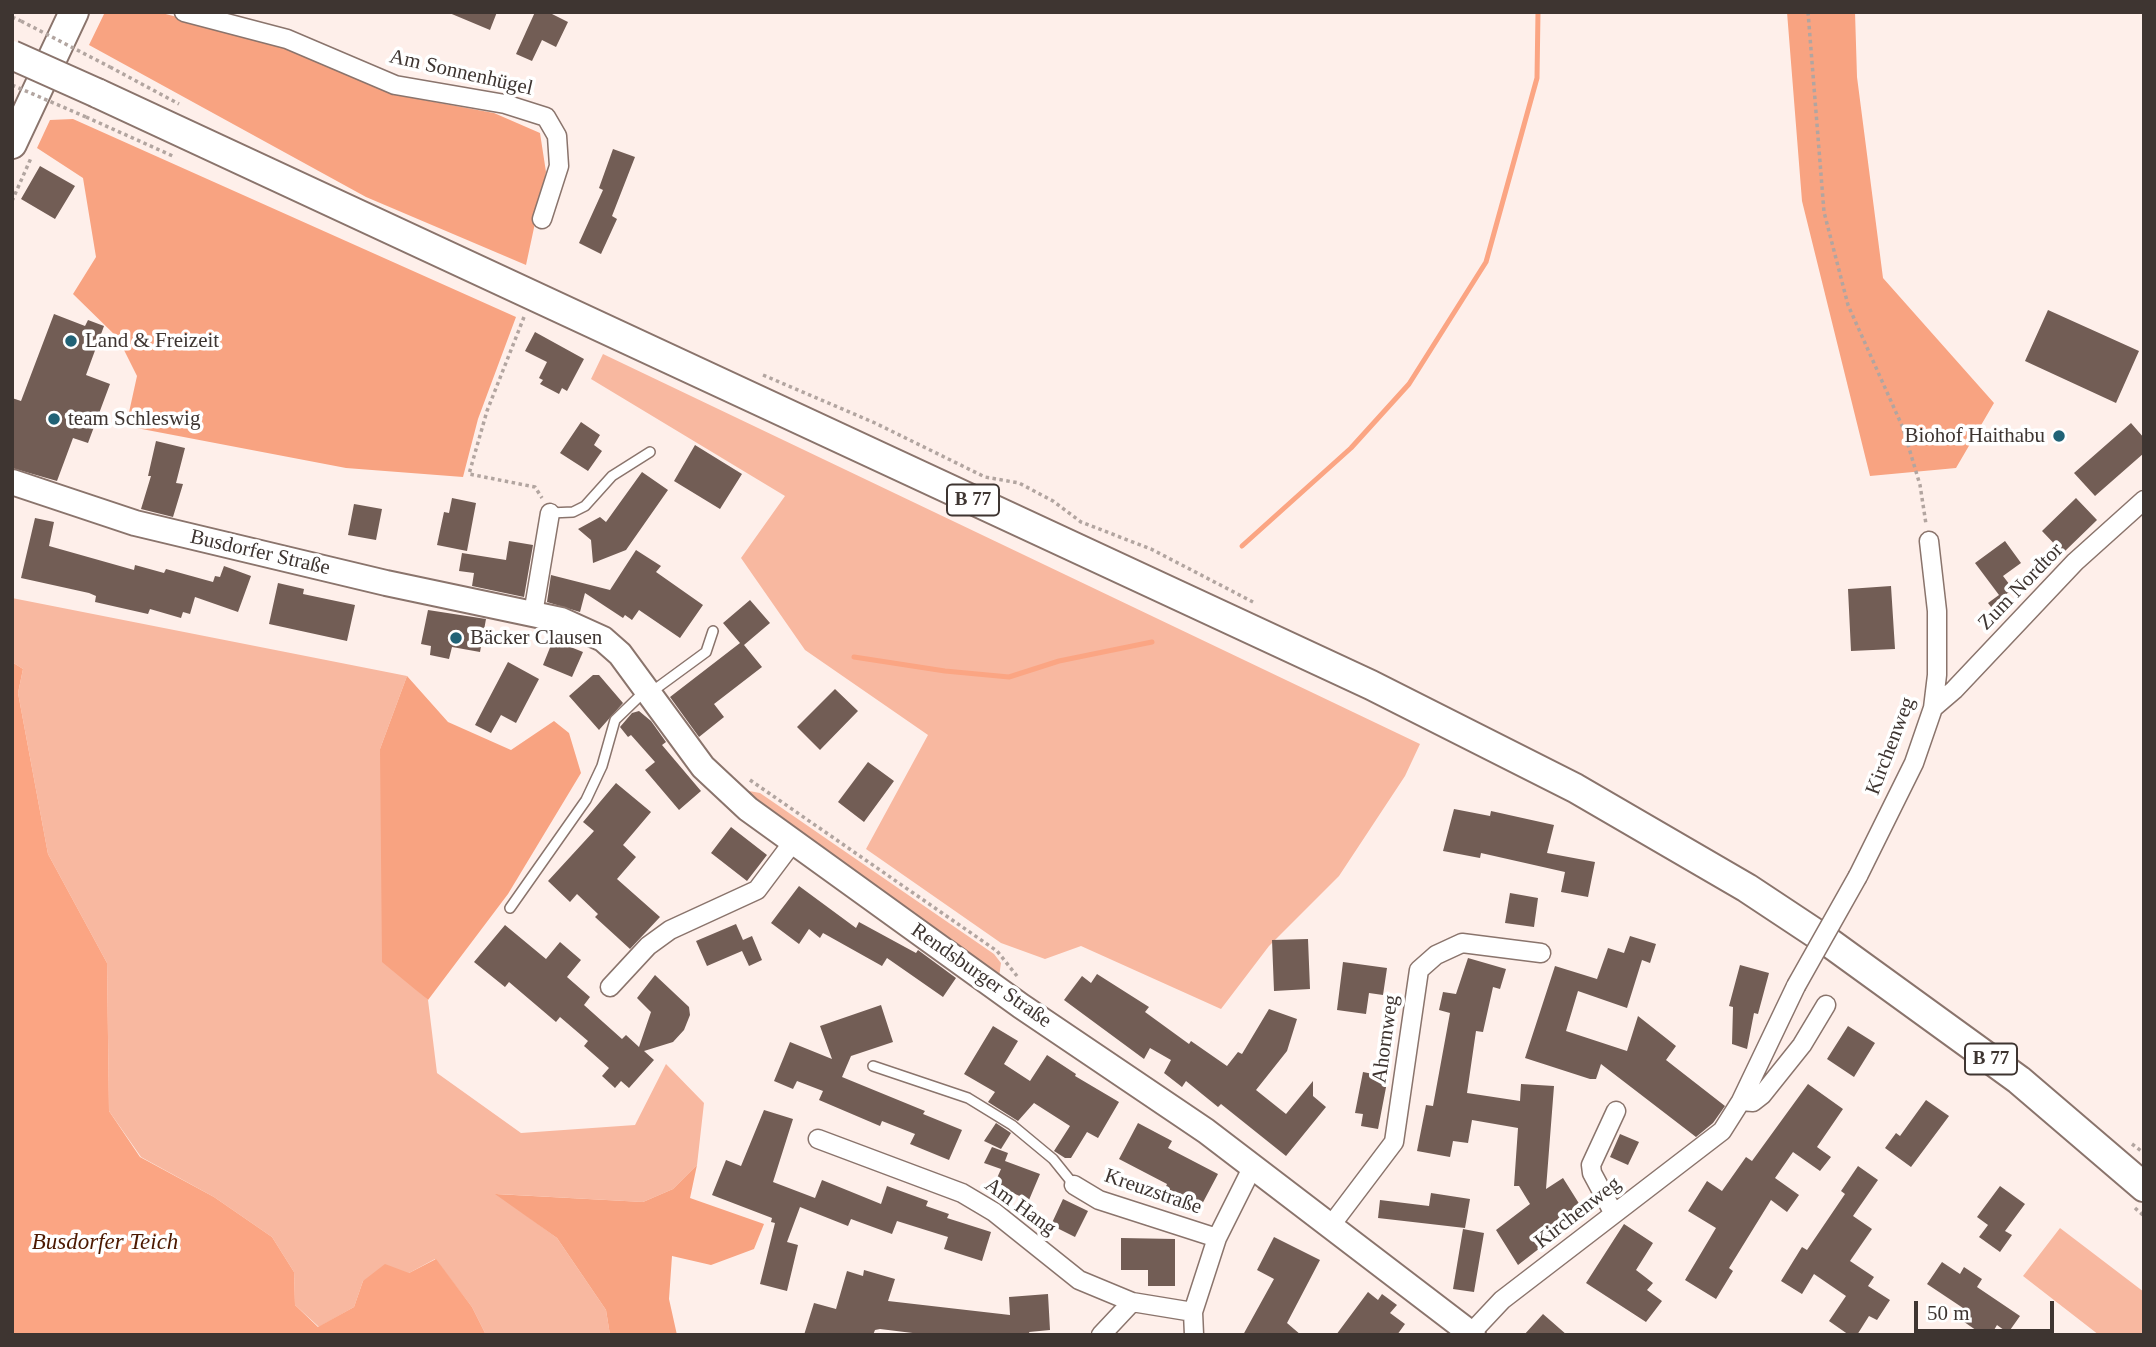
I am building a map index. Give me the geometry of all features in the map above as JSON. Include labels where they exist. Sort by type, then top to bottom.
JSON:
[{"type":"main road","points":[[12,144],[74,12]]},
{"type":"main road","name":"B 77","points":[[12,55],[92,105],[1359,679],[1575,788],[1747,888],[1841,950],[2019,1080],[2139,1197]]},
{"type":"street","name":"Am Sonnenhügel","points":[[184,12],[288,39],[395,85],[505,104],[546,117],[557,136],[559,166],[542,219]]},
{"type":"street","name":"Busdorfer Straße","points":[[12,482],[135,523],[522,612]]},
{"type":"street","name":"Zum Nordtor","points":[[1933,708],[1954,690],[2075,562],[2144,500]]},
{"type":"street","points":[[522,612],[550,513]]},
{"type":"street","name":"Kirchenweg","points":[[1472,1334],[1502,1300],[1722,1131],[1741,1101],[1796,986],[1858,876],[1914,763],[1933,708],[1937,611],[1929,541]]},
{"type":"street","name":"Rendsburger Straße","points":[[522,612],[561,620],[603,639],[620,654],[691,752],[723,787],[793,842],[1021,1006],[1253,1166],[1472,1334]]},
{"type":"street","points":[[610,987],[648,946],[670,930],[757,890],[793,842]]},
{"type":"street","name":"Ahornweg","points":[[1332,1224],[1394,1142],[1419,970],[1436,955],[1462,943],[1541,953]]},
{"type":"street","name":"Kirchenweg","points":[[1741,1101],[1753,1102],[1762,1095],[1802,1045],[1826,1005]]},
{"type":"street","points":[[1614,1214],[1592,1173],[1591,1165],[1616,1111]]},
{"type":"street","name":"Am Hang","points":[[818,1139],[962,1193],[994,1212],[1079,1280],[1132,1302],[1193,1312]]},
{"type":"street","name":"Kreuzstraße","points":[[1194,1335],[1193,1312],[1217,1238],[1253,1166]]},
{"type":"street","name":"Kreuzstraße","points":[[1074,1185],[1099,1200],[1217,1238]]},
{"type":"street","points":[[1101,1335],[1132,1302]]},
{"type":"lane","points":[[550,513],[573,512],[585,506],[612,476],[650,452]]},
{"type":"lane","points":[[510,908],[586,800],[602,766],[615,720],[647,692],[706,652],[713,631]]},
{"type":"lane","points":[[873,1066],[968,1098],[1012,1125],[1053,1159],[1074,1185]]},
{"type":"path","points":[[1808,12],[1824,212],[1848,305],[1903,428],[1913,462],[1929,541]]},
{"type":"path","points":[[12,17],[110,66]]},
{"type":"path","points":[[12,85],[92,105],[187,162]]},
{"type":"path","points":[[534,317],[523,312],[487,411],[469,474],[535,487],[550,513]]},
{"type":"path","points":[[739,778],[752,780],[998,951],[1026,991],[1021,1006]]},
{"type":"path","points":[[2139,1197],[2144,1216]]},
{"type":"shaded area","points":[[105,12],[158,12],[284,45],[391,94],[494,113],[540,133],[546,172],[526,265],[366,197],[89,45]]},
{"type":"shaded area","points":[[1787,12],[1855,12],[1857,77],[1883,278],[1994,403],[1956,468],[1870,476],[1802,201]]},
{"type":"shaded area","points":[[73,119],[516,317],[478,419],[463,477],[346,468],[126,426],[137,376],[118,338],[73,294],[96,257],[83,178],[37,148],[50,120]]},
{"type":"shaded area","points":[[603,354],[1420,744],[1405,776],[1339,876],[1269,946],[1221,1009],[1081,946],[1045,959],[1001,943],[866,849],[928,735],[805,650],[741,558],[785,496],[591,379]]},
{"type":"shaded area","points":[[12,598],[407,676],[380,749],[418,991],[428,1000],[437,1073],[521,1133],[635,1125],[666,1064],[704,1103],[697,1165],[673,1189],[643,1202],[497,1194],[557,1238],[606,1310],[610,1335],[486,1335],[472,1307],[435,1259],[409,1273],[363,1281],[354,1307],[319,1327],[295,1305],[294,1272],[272,1237],[214,1197],[141,1157],[109,1111],[107,963],[48,854],[18,693],[23,669],[12,662]]},
{"type":"shaded area","points":[[407,676],[448,722],[511,750],[554,721],[569,733],[581,773],[508,894],[428,1000],[382,962],[380,749]]},
{"type":"shaded area","points":[[744,790],[760,793],[994,954],[1001,963],[999,977],[803,842]]},
{"type":"shaded area","points":[[697,1165],[690,1198],[764,1224],[754,1249],[711,1265],[672,1256],[669,1299],[677,1335],[610,1335],[606,1310],[557,1238],[495,1194],[643,1202],[673,1189]]},
{"type":"shaded area","points":[[2060,1228],[2144,1292],[2144,1335],[2099,1335],[2023,1276]]},
{"type":"water","name":"Busdorfer Teich","points":[[12,662],[23,669],[18,693],[48,854],[107,963],[109,1111],[140,1157],[214,1197],[272,1237],[294,1272],[295,1305],[318,1327],[354,1307],[363,1281],[385,1264],[409,1273],[436,1259],[472,1307],[486,1335],[12,1335]]},
{"type":"building","points":[[447,12],[497,12],[490,30]]},
{"type":"building","points":[[535,12],[548,12],[568,22],[556,47],[542,40],[532,61],[516,54]]},
{"type":"building","points":[[613,149],[635,157],[612,216],[617,219],[601,254],[579,243],[603,190],[599,188]]},
{"type":"building","points":[[40,166],[75,186],[55,219],[21,199]]},
{"type":"building","points":[[2048,310],[2139,351],[2116,403],[2025,361]]},
{"type":"building","name":"team Schleswig","points":[[54,314],[85,326],[88,320],[104,326],[86,375],[110,384],[88,443],[73,438],[57,481],[12,468],[12,398],[21,401]]},
{"type":"building","points":[[535,332],[584,359],[567,391],[562,388],[559,394],[540,384],[543,380],[539,378],[547,362],[525,351]]},
{"type":"building","points":[[581,422],[600,435],[594,445],[602,451],[588,471],[560,453]]},
{"type":"building","points":[[2131,423],[2144,438],[2144,453],[2095,496],[2074,473]]},
{"type":"building","points":[[156,441],[185,448],[176,483],[183,484],[173,517],[141,509],[151,476],[148,476]]},
{"type":"building","points":[[695,445],[742,474],[720,509],[674,481]]},
{"type":"building","points":[[642,472],[668,490],[626,550],[593,563],[591,540],[578,529],[600,517],[606,522]]},
{"type":"building","points":[[452,498],[476,503],[467,551],[437,545],[444,512],[449,513]]},
{"type":"building","points":[[2076,498],[2097,520],[2063,553],[2042,531]]},
{"type":"building","points":[[354,504],[382,509],[376,540],[348,535]]},
{"type":"building","points":[[35,518],[54,522],[49,546],[134,570],[135,565],[164,573],[166,569],[213,582],[215,576],[220,577],[224,566],[251,576],[238,612],[195,597],[190,614],[183,612],[181,618],[150,609],[148,614],[95,602],[96,596],[89,593],[21,578]]},
{"type":"building","points":[[509,541],[533,545],[524,597],[472,586],[474,573],[459,571],[462,553],[506,560]]},
{"type":"building","points":[[2005,541],[2021,563],[2003,576],[2013,589],[2005,595],[2014,606],[1999,617],[1988,603],[1999,595],[1975,563]]},
{"type":"building","points":[[636,550],[661,566],[656,572],[703,605],[680,638],[639,610],[632,620],[625,615],[623,618],[585,593],[580,612],[547,602],[551,575],[610,590]]},
{"type":"building","points":[[278,583],[304,589],[303,594],[355,605],[347,641],[269,624]]},
{"type":"building","points":[[1891,586],[1895,649],[1851,651],[1848,589]]},
{"type":"building","points":[[750,600],[770,623],[744,645],[762,667],[714,704],[724,717],[699,737],[670,697],[740,643],[723,623]]},
{"type":"building","points":[[428,610],[486,619],[480,652],[452,647],[449,659],[430,655],[431,646],[421,644]]},
{"type":"building","points":[[553,640],[583,652],[572,677],[543,665]]},
{"type":"building","points":[[508,662],[539,679],[516,723],[501,715],[491,733],[475,725]]},
{"type":"building","points":[[593,675],[599,675],[623,703],[599,730],[569,696]]},
{"type":"building","points":[[835,689],[858,711],[820,750],[797,727]]},
{"type":"building","points":[[639,711],[651,721],[666,742],[662,745],[701,791],[679,810],[645,770],[655,762],[631,735],[628,737],[620,727],[632,713]]},
{"type":"building","points":[[868,762],[894,781],[864,822],[838,802]]},
{"type":"building","points":[[616,783],[651,812],[623,845],[636,857],[617,879],[660,917],[630,949],[595,917],[598,914],[577,894],[570,902],[548,881],[594,831],[583,822]]},
{"type":"building","points":[[1454,809],[1490,816],[1491,811],[1554,825],[1547,853],[1595,862],[1588,897],[1561,892],[1565,872],[1481,853],[1480,858],[1443,851]]},
{"type":"building","points":[[731,827],[767,855],[747,881],[711,853]]},
{"type":"building","points":[[799,886],[856,928],[859,922],[916,953],[918,950],[956,978],[943,997],[887,958],[882,966],[823,933],[820,938],[809,929],[799,944],[771,923]]},
{"type":"building","points":[[1510,893],[1538,898],[1534,927],[1505,923]]},
{"type":"building","points":[[736,924],[743,940],[752,936],[762,960],[749,966],[742,951],[707,966],[696,941]]},
{"type":"building","points":[[505,925],[546,959],[560,942],[581,960],[567,977],[590,997],[584,1005],[622,1039],[626,1035],[639,1047],[651,1012],[637,998],[655,975],[689,1007],[690,1015],[684,1030],[673,1042],[644,1051],[654,1060],[629,1088],[621,1081],[615,1088],[602,1076],[609,1068],[584,1046],[588,1041],[560,1017],[556,1022],[509,982],[505,987],[474,962]]},
{"type":"building","points":[[1630,936],[1656,944],[1650,963],[1642,960],[1627,1008],[1578,991],[1566,1031],[1627,1051],[1638,1016],[1676,1046],[1666,1060],[1725,1106],[1713,1123],[1696,1137],[1601,1064],[1596,1079],[1590,1079],[1525,1058],[1555,966],[1597,979],[1608,948],[1624,953]]},
{"type":"building","points":[[1308,939],[1310,989],[1274,991],[1272,940]]},
{"type":"building","points":[[1468,958],[1506,969],[1500,989],[1493,987],[1483,1032],[1476,1031],[1467,1093],[1520,1101],[1521,1084],[1554,1086],[1546,1189],[1563,1178],[1585,1213],[1518,1265],[1496,1230],[1530,1204],[1519,1186],[1514,1186],[1518,1128],[1472,1120],[1468,1143],[1453,1141],[1450,1157],[1417,1151],[1426,1105],[1433,1106],[1450,1013],[1439,1010],[1443,992],[1456,994]]},
{"type":"building","points":[[1343,962],[1387,968],[1383,995],[1369,993],[1366,1014],[1337,1010]]},
{"type":"building","points":[[1740,965],[1769,973],[1758,1014],[1754,1013],[1747,1049],[1732,1044],[1733,1007],[1729,1006]]},
{"type":"building","points":[[1097,974],[1149,1007],[1145,1012],[1189,1044],[1191,1041],[1227,1066],[1238,1052],[1242,1054],[1269,1009],[1297,1019],[1287,1051],[1256,1090],[1286,1114],[1313,1081],[1313,1096],[1326,1107],[1286,1156],[1221,1104],[1218,1107],[1186,1081],[1182,1087],[1164,1073],[1171,1060],[1150,1048],[1144,1059],[1064,1000],[1082,976],[1091,983]]},
{"type":"building","points":[[881,1005],[893,1042],[851,1056],[842,1077],[925,1111],[923,1114],[962,1130],[949,1160],[910,1144],[915,1134],[882,1121],[880,1126],[819,1100],[823,1091],[797,1081],[793,1089],[774,1081],[790,1042],[832,1059],[820,1026]]},
{"type":"building","points":[[993,1026],[1018,1041],[1004,1064],[1030,1081],[1047,1055],[1076,1074],[1075,1076],[1119,1102],[1098,1138],[1087,1132],[1071,1158],[1065,1158],[1054,1151],[1070,1126],[1034,1103],[1018,1121],[988,1102],[995,1092],[964,1074]]},
{"type":"building","points":[[1848,1026],[1875,1043],[1854,1077],[1827,1059]]},
{"type":"building","points":[[1363,1072],[1388,1077],[1378,1129],[1361,1126],[1363,1114],[1355,1113]]},
{"type":"building","points":[[1808,1084],[1843,1109],[1817,1147],[1831,1157],[1820,1171],[1793,1152],[1775,1178],[1799,1195],[1787,1212],[1771,1200],[1729,1268],[1733,1271],[1716,1299],[1685,1280],[1716,1228],[1688,1211],[1707,1181],[1722,1191],[1746,1157],[1752,1161]]},
{"type":"building","points":[[1926,1100],[1949,1116],[1911,1167],[1885,1148],[1896,1133],[1900,1136]]},
{"type":"building","points":[[764,1110],[793,1119],[773,1182],[815,1198],[822,1180],[881,1204],[887,1186],[928,1201],[926,1206],[949,1214],[947,1218],[991,1232],[982,1261],[944,1249],[948,1237],[897,1221],[892,1234],[851,1219],[848,1226],[800,1207],[787,1242],[798,1245],[787,1291],[760,1284],[775,1223],[771,1222],[772,1218],[712,1195],[726,1160],[741,1166]]},
{"type":"building","points":[[996,1123],[1011,1133],[1001,1149],[984,1141]]},
{"type":"building","points":[[1138,1123],[1172,1141],[1168,1148],[1218,1174],[1200,1208],[1165,1189],[1167,1184],[1119,1159]]},
{"type":"building","points":[[1620,1134],[1639,1142],[1628,1165],[1610,1157]]},
{"type":"building","points":[[992,1147],[1008,1153],[1005,1161],[1040,1174],[1029,1200],[994,1185],[1001,1169],[984,1163]]},
{"type":"building","points":[[1858,1166],[1878,1180],[1853,1216],[1872,1229],[1850,1261],[1874,1277],[1868,1286],[1890,1300],[1877,1320],[1869,1316],[1857,1335],[1849,1335],[1829,1321],[1846,1296],[1814,1274],[1802,1294],[1781,1281],[1802,1247],[1807,1250],[1845,1194],[1841,1191]]},
{"type":"building","points":[[2000,1186],[2025,1204],[2005,1231],[2012,1235],[2000,1252],[1979,1237],[1988,1225],[1977,1217]]},
{"type":"building","points":[[1431,1193],[1470,1199],[1465,1228],[1378,1218],[1380,1200],[1429,1206]]},
{"type":"building","points":[[1063,1199],[1088,1211],[1075,1237],[1051,1225]]},
{"type":"building","points":[[1624,1224],[1653,1243],[1636,1270],[1653,1283],[1647,1290],[1662,1301],[1646,1322],[1586,1283]]},
{"type":"building","points":[[1463,1229],[1484,1233],[1474,1292],[1453,1289]]},
{"type":"building","points":[[1274,1237],[1320,1260],[1287,1323],[1301,1335],[1243,1335],[1274,1279],[1257,1270]]},
{"type":"building","points":[[1121,1238],[1175,1239],[1175,1286],[1148,1286],[1148,1270],[1121,1270]]},
{"type":"building","points":[[1942,1262],[1960,1274],[1964,1267],[1982,1279],[1977,1287],[2020,1316],[2008,1333],[1997,1325],[1991,1335],[1983,1335],[1957,1317],[1963,1308],[1927,1284]]},
{"type":"building","points":[[864,1270],[895,1279],[888,1301],[1010,1315],[1009,1297],[1048,1294],[1050,1330],[1029,1332],[1030,1335],[929,1335],[880,1329],[875,1330],[873,1335],[804,1335],[814,1303],[836,1309],[847,1271],[863,1276]]},
{"type":"building","points":[[1368,1292],[1378,1300],[1382,1294],[1397,1305],[1390,1313],[1405,1324],[1397,1335],[1336,1335]]},
{"type":"building","points":[[1543,1314],[1567,1335],[1524,1335]]},
{"type":"waterway","points":[[1242,546],[1351,448],[1409,384],[1486,262],[1537,78],[1538,12]]},
{"type":"waterway","points":[[854,657],[945,671],[1009,677],[1059,661],[1152,642]]},
{"type":"place","name":"Land & Freizeit","points":[[71,341]]},
{"type":"place","name":"team Schleswig","points":[[54,419]]},
{"type":"place","name":"Biohof Haithabu","points":[[2059,436]]},
{"type":"place","name":"Bäcker Clausen","points":[[456,638]]}]
